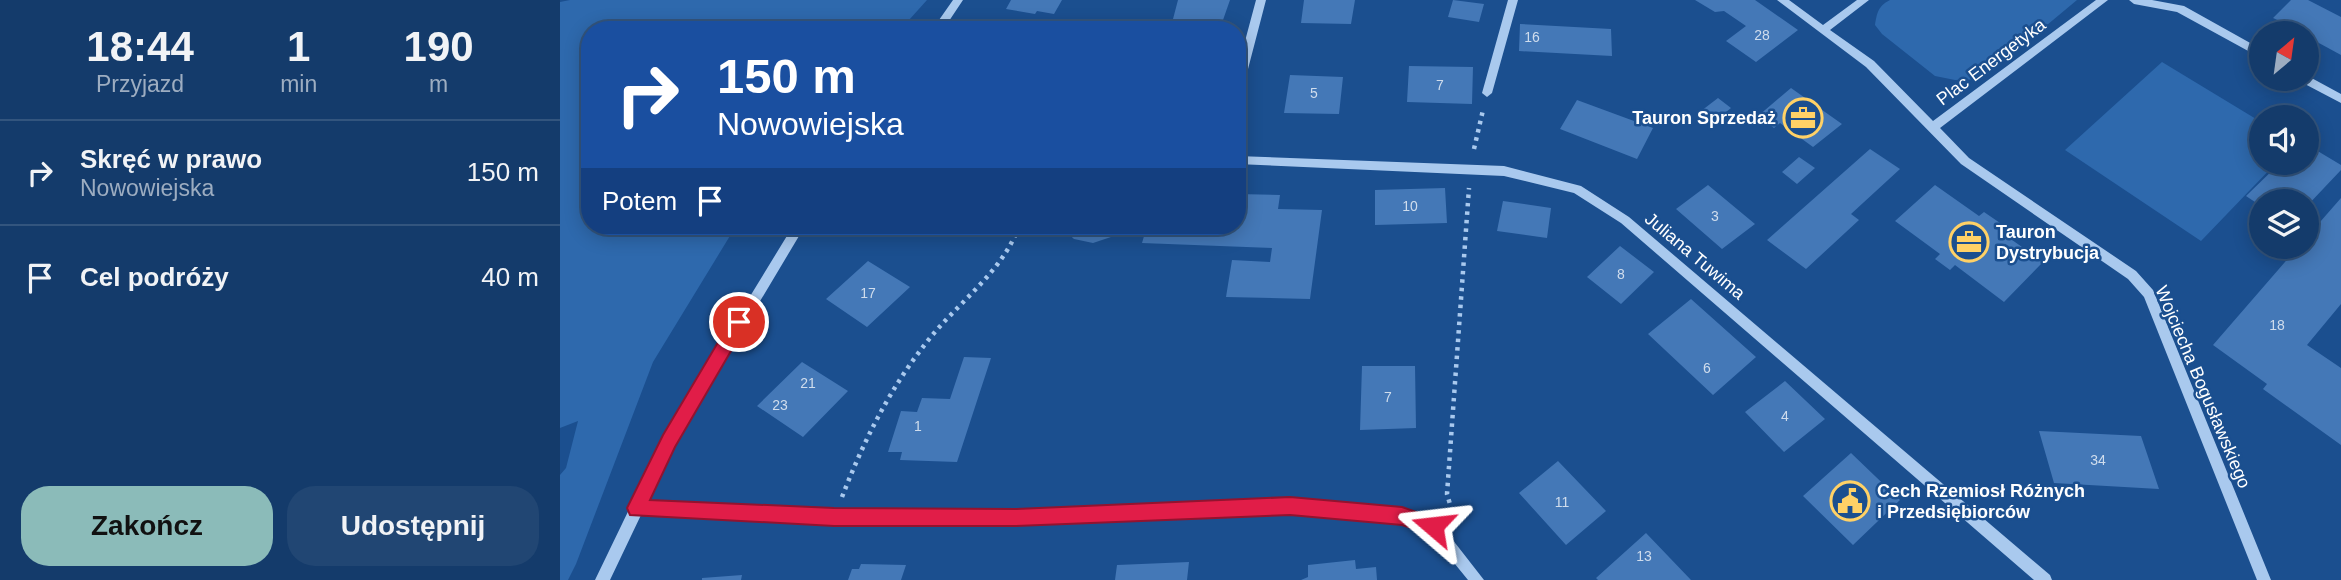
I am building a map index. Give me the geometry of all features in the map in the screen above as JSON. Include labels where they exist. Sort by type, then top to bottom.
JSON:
[{"type":"street","points":[[943,21],[958,0]]},
{"type":"street","points":[[1246,58],[1261,0]]},
{"type":"street","points":[[1487,93],[1513,0]]},
{"type":"street","name":"Wojciecha Bogusławskiego","points":[[1782,0],[1870,64],[1909,107],[1933,127],[1965,161],[2132,275],[2149,294],[2264,580]]},
{"type":"street","points":[[1824,29],[1864,0]]},
{"type":"street","name":"Plac Energetyka","points":[[1933,127],[2103,0]]},
{"type":"street","points":[[2134,0],[2180,9],[2249,47]]},
{"type":"street","points":[[2180,9],[2191,0]]},
{"type":"street","points":[[2319,87],[2341,99]]},
{"type":"street","name":"Juliana Tuwima","points":[[1246,160],[1470,168],[1561,183],[1608,206],[2045,580]]},
{"type":"street","points":[[602,580],[676,429],[794,235]]},
{"type":"street","points":[[636,508],[834,517],[1016,517],[1290,506],[1376,512],[1402,516],[1433,526],[1472,577]]},
{"type":"path","points":[[1455,520],[1447,494],[1470,168],[1487,93]]},
{"type":"path","points":[[834,517],[856,457],[901,378],[926,343],[958,306],[1003,262],[1016,235]]},
{"type":"shaded area","points":[[927,0],[908,21],[581,21],[581,235],[731,235],[653,362],[568,580],[560,580],[560,475],[566,468],[578,421],[560,428],[560,2]]},
{"type":"shaded area","points":[[1890,0],[2077,0],[1982,79],[1955,80],[1935,76],[1882,34],[1875,25],[1876,17],[1881,7]]},
{"type":"shaded area","points":[[2162,62],[2249,115],[2249,175],[2264,175],[2201,241],[2065,150]]},
{"type":"building","points":[[1011,0],[1062,0],[1054,14],[1037,11],[1035,14],[1006,9]]},
{"type":"building","points":[[1178,0],[1230,0],[1223,20],[1173,19]]},
{"type":"building","points":[[1304,0],[1355,0],[1351,24],[1301,23]]},
{"type":"building","points":[[1453,0],[1484,4],[1479,22],[1448,17]]},
{"type":"building","points":[[1695,0],[1755,0],[1798,30],[1756,62],[1726,41],[1746,26],[1724,11],[1715,12]]},
{"type":"building","points":[[2291,0],[2308,0],[2341,17],[2341,55],[2319,43],[2319,21],[2280,21],[2273,18]]},
{"type":"building","points":[[1520,24],[1611,29],[1612,56],[1519,51]]},
{"type":"building","points":[[1409,66],[1473,67],[1472,104],[1407,102]]},
{"type":"building","points":[[1290,75],[1343,77],[1339,114],[1284,113]]},
{"type":"building","name":"Tauron Sprzedaż","points":[[1791,88],[1842,124],[1813,147],[1780,123],[1774,128],[1758,116]]},
{"type":"building","points":[[1718,98],[1731,108],[1715,121],[1701,111]]},
{"type":"building","points":[[1577,100],[1653,128],[1637,159],[1560,129]]},
{"type":"building","points":[[1870,149],[1900,169],[1851,214],[1859,220],[1806,269],[1767,240]]},
{"type":"building","points":[[2319,152],[2341,165],[2341,170],[2319,193],[2319,189],[2253,189],[2268,175],[2319,175]]},
{"type":"building","points":[[1799,157],[1815,168],[1797,184],[1782,172]]},
{"type":"building","points":[[1708,185],[1755,224],[1722,249],[1676,209]]},
{"type":"building","name":"Tauron Dystrybucja","points":[[1935,185],[1979,216],[1984,212],[2003,225],[1998,230],[2043,262],[2004,302],[1955,265],[1950,270],[1935,259],[1940,254],[1895,221]]},
{"type":"building","points":[[1445,188],[1447,223],[1375,225],[1375,190]]},
{"type":"building","points":[[1246,194],[1280,195],[1278,209],[1322,210],[1310,299],[1226,297],[1232,260],[1270,262],[1272,248],[1142,243],[1144,235],[1246,235]]},
{"type":"building","points":[[2341,198],[2341,304],[2307,345],[2341,368],[2341,445],[2263,389],[2267,384],[2213,345],[2288,259],[2319,259],[2319,223]]},
{"type":"building","points":[[1503,201],[1551,208],[1547,238],[1497,231]]},
{"type":"building","points":[[1070,235],[1113,235],[1093,243],[1074,239]]},
{"type":"building","points":[[1620,246],[1654,272],[1621,304],[1587,277]]},
{"type":"building","points":[[868,261],[910,287],[867,327],[826,299]]},
{"type":"building","points":[[1691,299],[1756,357],[1713,395],[1648,334]]},
{"type":"building","points":[[964,357],[991,358],[957,462],[900,460],[902,452],[888,452],[901,411],[917,412],[922,398],[950,399]]},
{"type":"building","points":[[802,362],[848,391],[803,437],[757,406]]},
{"type":"building","points":[[1362,366],[1415,366],[1416,428],[1360,430]]},
{"type":"building","points":[[1785,381],[1825,419],[1784,452],[1745,412]]},
{"type":"building","points":[[2039,431],[2141,436],[2159,489],[2054,483]]},
{"type":"building","points":[[1851,453],[1900,500],[1853,545],[1803,496]]},
{"type":"building","points":[[1558,461],[1606,511],[1566,545],[1519,493]]},
{"type":"building","points":[[1646,533],[1691,580],[1596,578]]},
{"type":"building","points":[[1355,560],[1356,569],[1376,567],[1377,580],[1301,580],[1308,577],[1308,565]]},
{"type":"building","points":[[1189,562],[1187,580],[1115,580],[1117,565]]},
{"type":"building","points":[[861,564],[906,565],[901,580],[848,580],[852,569],[859,569]]},
{"type":"building","points":[[742,575],[741,580],[702,580],[702,578]]},
{"type":"place","name":"Tauron Sprzedaż","points":[[1803,118]]},
{"type":"place","name":"Tauron Dystrybucja","points":[[1969,242]]},
{"type":"place","name":"Cech Rzemiosł Różnych i Przedsiębiorców","points":[[1850,501]]},
{"type":"route","points":[[739,322],[669,441],[636,508],[834,517],[1016,517],[1290,506],[1376,512],[1402,516],[1433,526]]}]
